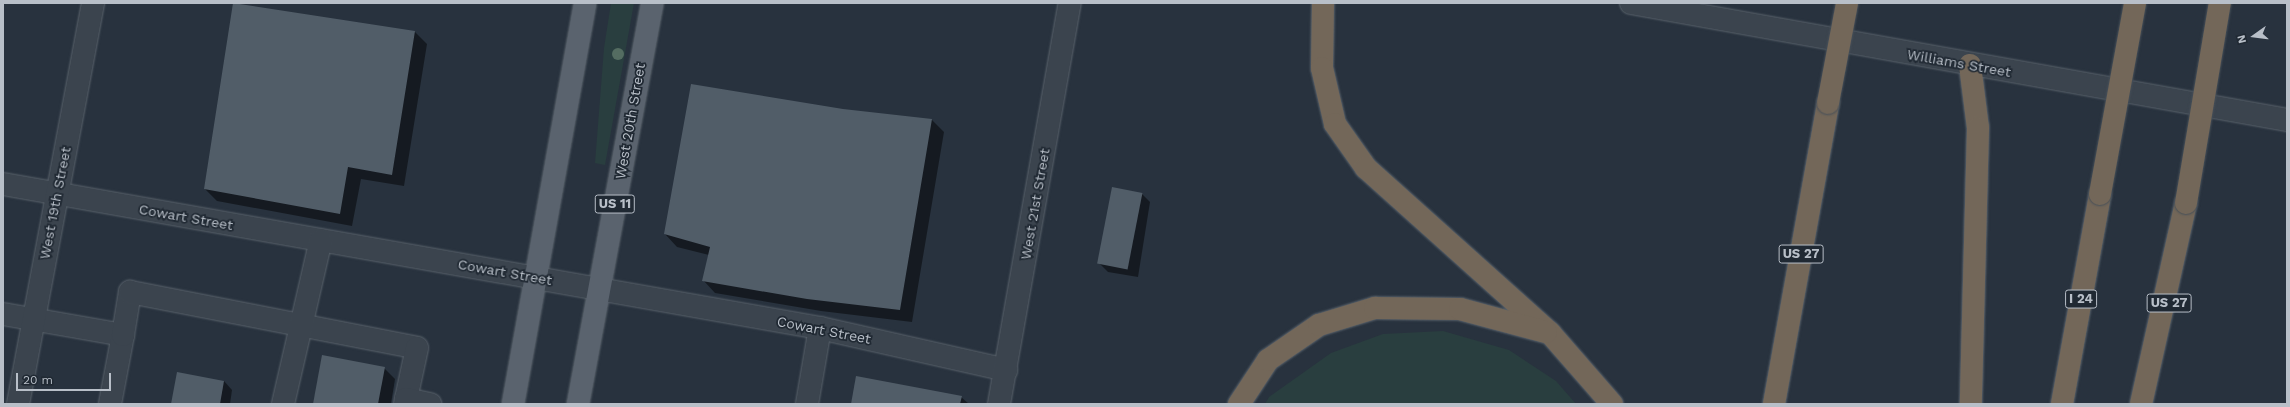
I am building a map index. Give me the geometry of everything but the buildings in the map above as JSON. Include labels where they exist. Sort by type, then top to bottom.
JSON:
[{"type":"highway","points":[[1323,3],[1322,68],[1335,124],[1366,168],[1550,334],[1612,404]]},
{"type":"highway","name":"US 27","points":[[1774,404],[1847,3]]},
{"type":"highway","name":"I 24","points":[[2062,404],[2136,3]]},
{"type":"highway","points":[[2141,404],[2186,203],[2220,3]]},
{"type":"highway","points":[[1970,65],[1978,128],[1971,404]]},
{"type":"highway","name":"US 27","points":[[2152,404],[2186,203]]},
{"type":"highway","points":[[1239,404],[1268,360],[1319,326],[1375,308],[1460,309],[1550,334]]},
{"type":"main road","points":[[513,404],[585,3]]},
{"type":"main road","name":"West 20th Street","points":[[578,404],[652,3]]},
{"type":"street","name":"West 19th Street","points":[[18,404],[93,3]]},
{"type":"street","name":"West 21st Street","points":[[999,404],[1070,3]]},
{"type":"street","name":"Williams Street","points":[[1631,3],[1970,65],[2287,120]]},
{"type":"street","name":"Cowart Street","points":[[3,184],[820,328],[1006,370]]},
{"type":"street","points":[[283,404],[321,240]]},
{"type":"street","points":[[110,404],[130,292],[301,324],[417,348],[406,402],[430,404]]},
{"type":"street","points":[[3,314],[123,335]]},
{"type":"street","points":[[807,404],[820,328]]},
{"type":"green space","points":[[611,3],[634,3],[605,165],[595,163],[604,48]]},
{"type":"green space","points":[[1443,331],[1509,350],[1556,381],[1576,404],[1265,404],[1269,397],[1331,353],[1383,334]]}]
